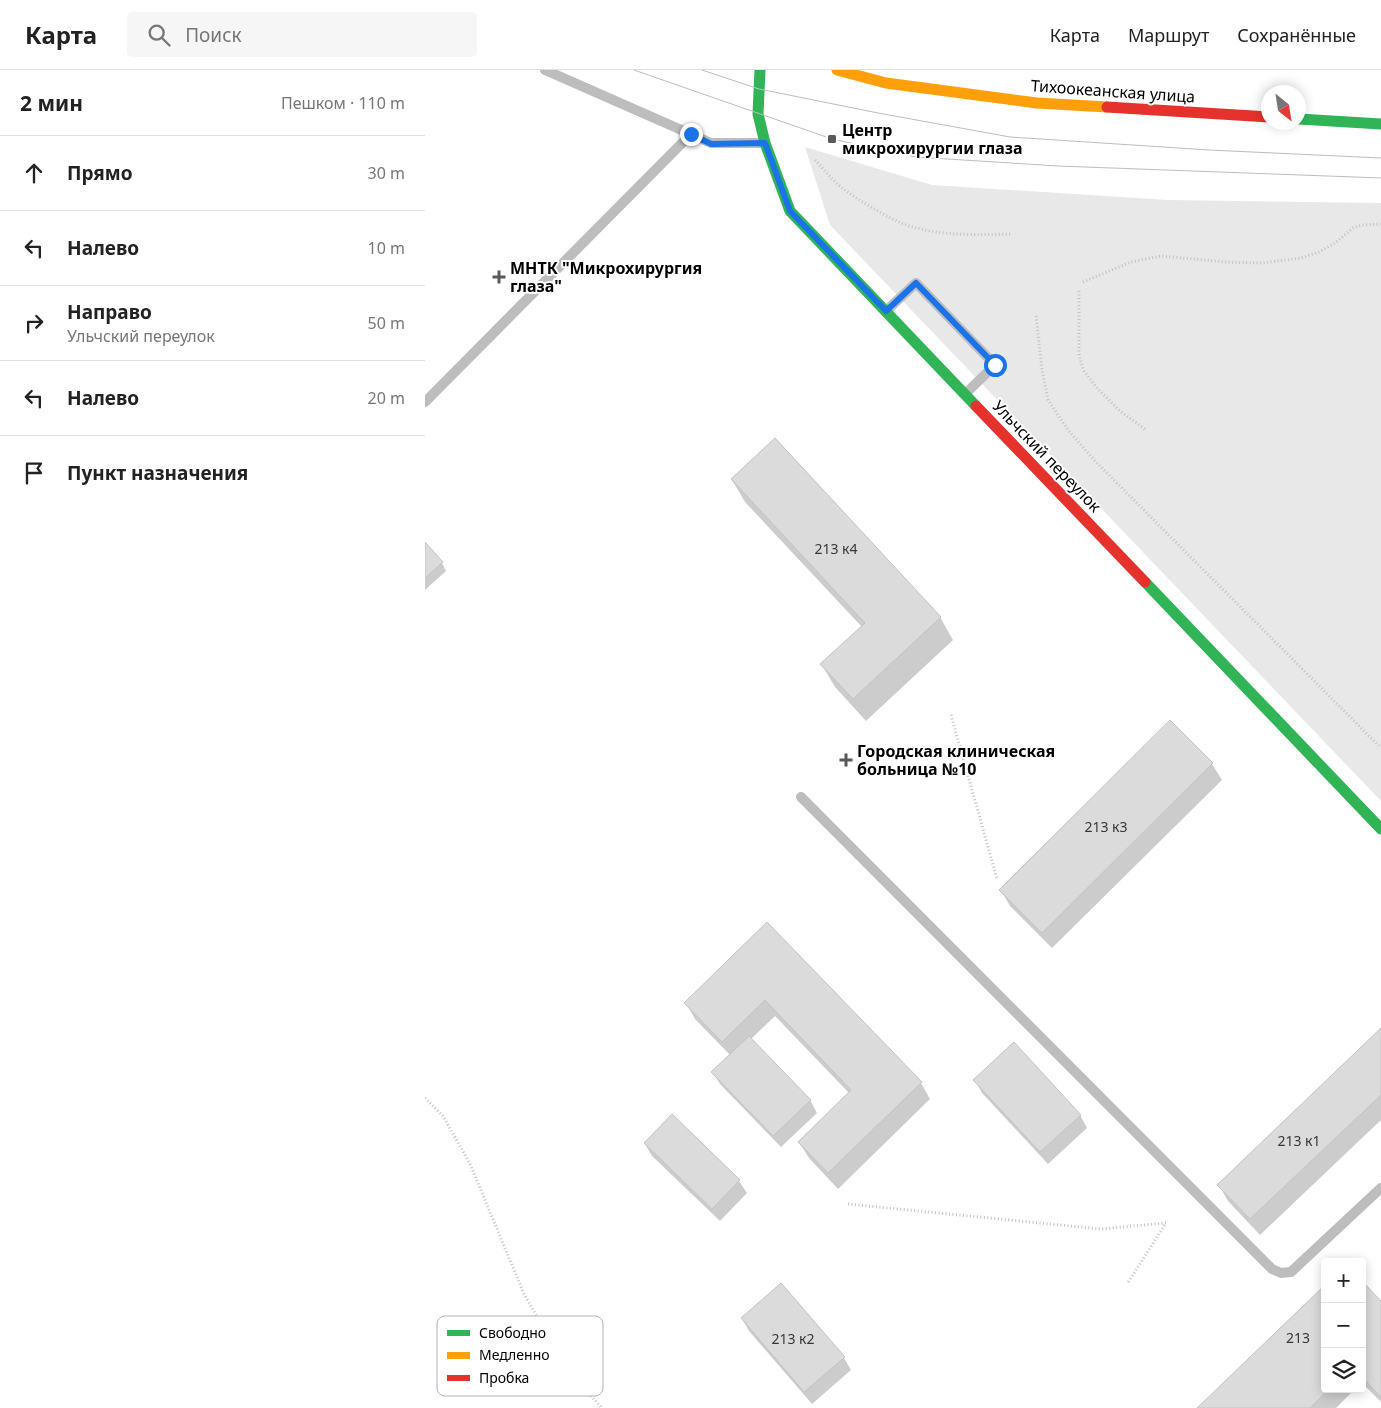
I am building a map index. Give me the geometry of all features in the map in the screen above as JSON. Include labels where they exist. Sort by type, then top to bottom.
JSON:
[{"type":"street","name":"Ульчский переулок","points":[[760,70],[757,114],[765,143],[790,211],[1381,829]]},
{"type":"street","name":"Тихоокеанская улица","points":[[837,70],[886,82],[1037,103],[1261,117]]},
{"type":"street","points":[[1306,119],[1381,124]]},
{"type":"lane","points":[[545,70],[711,144],[765,143]]},
{"type":"lane","points":[[425,402],[691,134]]},
{"type":"lane","points":[[886,311],[916,283],[982,351],[995,365],[965,394]]},
{"type":"lane","points":[[801,796],[1272,1269],[1281,1273],[1291,1272],[1381,1188]]},
{"type":"path","points":[[815,160],[841,187],[873,208],[909,226],[933,231],[971,234],[1013,234]]},
{"type":"path","points":[[1083,282],[1131,262],[1161,256],[1261,263],[1301,258],[1319,252],[1335,243],[1353,228],[1362,225],[1381,224]]},
{"type":"path","points":[[1079,291],[1079,356],[1083,372],[1120,411],[1146,430]]},
{"type":"path","points":[[1036,316],[1041,370],[1048,400],[1068,430],[1095,461],[1381,748]]},
{"type":"path","points":[[951,716],[997,879]]},
{"type":"path","points":[[425,1098],[443,1116],[470,1164],[529,1302],[537,1316]]},
{"type":"path","points":[[847,1204],[1101,1229],[1166,1223],[1127,1284]]},
{"type":"path","points":[[591,1396],[602,1408]]},
{"type":"shaded area","points":[[805,147],[932,185],[1168,200],[1381,203],[1381,801],[830,225]]},
{"type":"building","points":[[775,438],[941,617],[853,699],[820,664],[865,623],[731,479]]},
{"type":"building","points":[[425,542],[443,562],[425,578]]},
{"type":"building","points":[[1170,720],[1213,763],[1042,933],[999,890]]},
{"type":"building","points":[[767,922],[922,1082],[828,1173],[798,1142],[851,1090],[765,1000],[722,1042],[684,1003]]},
{"type":"building","points":[[1381,1028],[1381,1095],[1250,1219],[1217,1185]]},
{"type":"building","points":[[749,1036],[811,1100],[773,1136],[711,1072]]},
{"type":"building","points":[[1014,1042],[1081,1115],[1040,1152],[973,1080]]},
{"type":"building","points":[[672,1114],[740,1180],[712,1209],[644,1143]]},
{"type":"building","points":[[781,1283],[845,1357],[804,1392],[741,1318]]},
{"type":"building","points":[[1366,1285],[1381,1301],[1381,1397],[1366,1381]]},
{"type":"building","points":[[1321,1289],[1321,1393],[1325,1393],[1310,1408],[1197,1408]]},
{"type":"tram line","points":[[634,70],[832,139],[916,157],[1058,166],[1381,178]]},
{"type":"tram line","points":[[702,70],[759,89],[1010,137],[1209,150],[1381,158]]},
{"type":"traffic: fast","points":[[760,70],[758,114],[765,143],[790,211],[976,406]]},
{"type":"traffic: fast","points":[[1306,119],[1381,124]]},
{"type":"traffic: fast","points":[[1145,582],[1381,829]]},
{"type":"traffic: slow","points":[[837,70],[886,83],[1037,103],[1107,107]]},
{"type":"traffic: jam","points":[[1107,107],[1261,117]]},
{"type":"traffic: jam","points":[[976,406],[1145,582]]},
{"type":"place","name":"Центр микрохирургии глаза","points":[[832,139]]},
{"type":"place","name":"МНТК \"Микрохирургия глаза\"","points":[[499,277]]},
{"type":"place","name":"Городская клиническая больница №10","points":[[846,760]]},
{"type":"route","points":[[691,134],[711,144],[765,143],[790,211],[886,311],[916,283],[995,365]]}]
